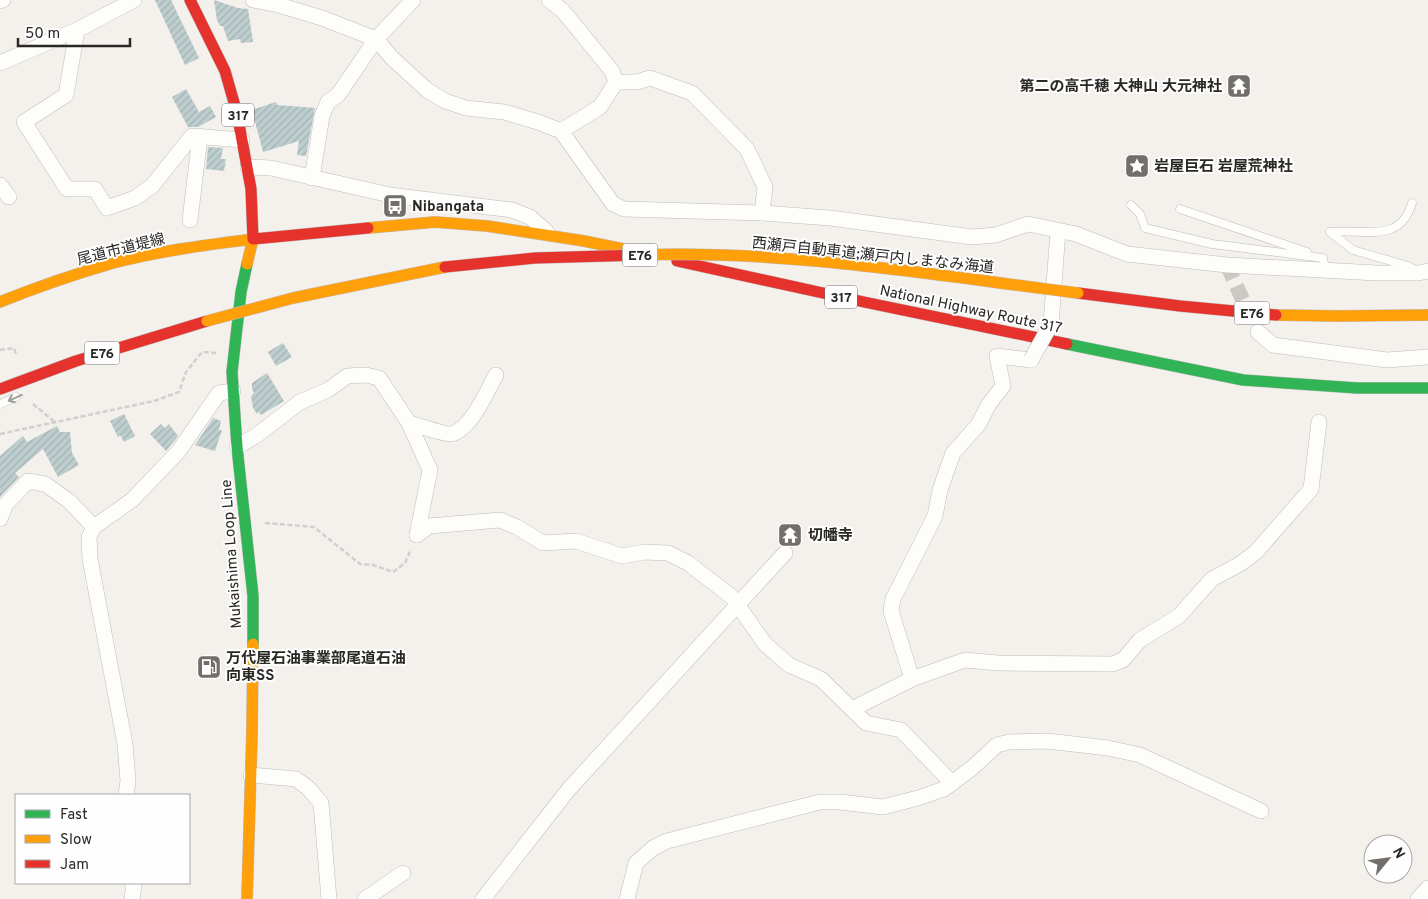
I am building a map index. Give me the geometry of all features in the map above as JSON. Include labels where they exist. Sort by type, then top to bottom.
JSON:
[{"type":"main road","name":"317","points":[[190,0],[225,72],[237,114],[251,189],[253,239]]},
{"type":"main road","name":"National Highway Route 317","points":[[253,239],[435,222],[487,226],[584,241],[864,302],[1243,380],[1357,388],[1428,388]]},
{"type":"main road","name":"尾道市道堤線","points":[[0,302],[29,290],[114,262],[198,246],[253,239]]},
{"type":"main road","name":"Mukaishima Loop Line","points":[[247,899],[251,775],[252,596],[237,447],[232,372],[241,292],[253,239]]},
{"type":"main road","name":"西瀬戸自動車道;瀬戸内しまなみ海道","points":[[0,389],[76,361],[206,321],[293,298],[448,266],[535,258],[660,254],[752,256],[839,264],[1221,310],[1284,315],[1356,317],[1428,315]]},
{"type":"street","points":[[0,63],[77,30],[134,0]]},
{"type":"street","points":[[253,0],[279,5],[322,18],[376,39],[392,58],[427,90],[445,101],[466,108],[504,112],[561,131],[613,204],[624,209],[762,213],[830,218],[972,237],[996,235],[1028,224],[1076,234],[1127,254],[1227,265],[1324,264],[1423,272]]},
{"type":"street","points":[[312,178],[322,116],[328,102],[338,95],[376,39],[413,0]]},
{"type":"street","points":[[549,0],[563,11],[612,72],[616,82]]},
{"type":"street","points":[[77,30],[66,96],[24,122],[67,189],[95,189],[107,208],[136,198],[152,186],[192,136],[242,140]]},
{"type":"street","points":[[616,82],[637,82],[650,78],[692,93],[746,149],[765,187],[762,213]]},
{"type":"street","points":[[561,131],[600,107],[616,82]]},
{"type":"street","points":[[190,220],[200,136]]},
{"type":"street","points":[[248,167],[271,168],[390,195],[512,210],[530,217],[551,236]]},
{"type":"street","points":[[912,679],[891,611],[893,598],[935,516],[940,490],[953,453],[978,424],[989,404],[1003,386],[997,356],[1030,360],[1051,324],[1058,231]]},
{"type":"street","points":[[1258,332],[1273,345],[1387,360],[1428,357]]},
{"type":"street","points":[[237,447],[300,402],[328,390],[347,376],[366,375],[379,378],[409,423],[430,470],[417,535]]},
{"type":"street","points":[[409,423],[450,434],[462,429],[472,417],[496,375]]},
{"type":"street","points":[[126,794],[128,781],[125,744],[90,559],[89,537],[94,527],[132,500],[178,452],[219,393],[234,391]]},
{"type":"street","points":[[852,709],[912,679],[965,660],[998,663],[1112,664],[1123,660],[1140,640],[1180,616],[1212,579],[1240,564],[1256,552],[1311,489],[1319,422]]},
{"type":"street","points":[[0,518],[6,504],[28,481],[45,484],[69,501],[94,527]]},
{"type":"street","points":[[417,535],[430,526],[500,520],[543,543],[576,542],[622,556],[644,552],[668,553],[688,563],[732,597],[766,644],[789,666],[821,679],[866,723],[901,730],[952,782]]},
{"type":"street","points":[[483,899],[568,789],[785,553]]},
{"type":"street","points":[[627,899],[636,863],[653,848],[667,841],[820,802],[840,802],[883,807],[944,789],[972,768],[997,745],[1009,742],[1047,740],[1108,748],[1140,755],[1261,811]]},
{"type":"street","points":[[251,775],[296,779],[308,788],[320,803],[329,899]]},
{"type":"street","points":[[366,899],[403,873]]},
{"type":"street","points":[[132,899],[133,884]]},
{"type":"street","points":[[1418,899],[1428,888]]},
{"type":"lane","points":[[1412,203],[1408,216],[1394,228],[1378,232],[1342,230],[1330,232],[1353,250],[1423,272]]},
{"type":"lane","points":[[1131,206],[1140,214],[1145,228],[1212,244],[1324,264]]},
{"type":"lane","points":[[1180,209],[1324,264]]},
{"type":"lane","points":[[108,360],[206,321]]},
{"type":"lane","points":[[19,372],[76,361]]},
{"type":"lane","points":[[0,404],[22,394]]},
{"type":"path","points":[[0,350],[14,348],[16,354]]},
{"type":"path","points":[[0,434],[154,401],[179,392],[186,372],[202,352],[234,355]]},
{"type":"path","points":[[33,404],[56,422]]},
{"type":"path","points":[[265,523],[314,527],[360,564],[373,565],[393,572],[405,563],[417,535]]},
{"type":"building","points":[[155,0],[171,0],[199,58],[185,65]]},
{"type":"building","points":[[214,0],[238,8],[248,9],[253,42],[241,43],[240,39],[228,41],[223,26],[220,26],[217,20]]},
{"type":"building","points":[[186,89],[199,112],[210,106],[216,117],[198,127],[188,127],[172,97]]},
{"type":"building","points":[[276,102],[277,105],[315,108],[306,156],[297,155],[299,141],[263,152],[252,110]]},
{"type":"building","points":[[208,147],[223,148],[221,159],[226,159],[224,171],[206,169]]},
{"type":"building","points":[[283,343],[292,357],[276,366],[268,352]]},
{"type":"building","points":[[267,373],[284,401],[261,415],[259,412],[257,414],[253,408],[251,396],[254,393],[252,383]]},
{"type":"building","points":[[124,414],[135,436],[124,442],[120,435],[118,437],[110,421]]},
{"type":"building","points":[[213,418],[221,421],[219,430],[222,430],[215,451],[195,445]]},
{"type":"building","points":[[161,424],[165,428],[169,424],[178,436],[166,451],[150,434]]},
{"type":"building","points":[[57,426],[60,432],[70,432],[72,453],[79,465],[58,477],[43,449],[15,473],[19,477],[0,497],[0,456],[23,436],[27,442]]},
{"type":"tunnel","points":[[1227,265],[1250,316]]},
{"type":"traffic: fast","points":[[247,264],[241,292],[232,372],[237,447],[253,596],[253,644]]},
{"type":"traffic: fast","points":[[1067,344],[1243,380],[1357,388],[1428,388]]},
{"type":"traffic: slow","points":[[368,228],[435,222],[487,226],[628,250]]},
{"type":"traffic: slow","points":[[0,302],[56,281],[113,263],[165,252],[253,239],[247,264]]},
{"type":"traffic: slow","points":[[641,255],[696,254],[805,260],[860,265],[1078,293]]},
{"type":"traffic: slow","points":[[207,321],[293,298],[445,267]]},
{"type":"traffic: slow","points":[[1276,315],[1428,315]]},
{"type":"traffic: slow","points":[[247,899],[253,644]]},
{"type":"traffic: jam","points":[[190,0],[225,71],[237,113],[251,189],[253,239],[368,228]]},
{"type":"traffic: jam","points":[[445,267],[535,258],[641,255]]},
{"type":"traffic: jam","points":[[677,261],[1067,344]]},
{"type":"traffic: jam","points":[[1078,293],[1180,306],[1276,315]]},
{"type":"traffic: jam","points":[[0,389],[76,361],[207,321]]},
{"type":"place","name":"第二の高千穂 大神山 大元神社","points":[[1239,86]]},
{"type":"place","name":"岩屋巨石 岩屋荒神社","points":[[1137,166]]},
{"type":"place","name":"Nibangata","points":[[395,206]]},
{"type":"place","name":"切幡寺","points":[[790,535]]},
{"type":"place","name":"万代屋石油事業部尾道石油 向東SS","points":[[209,667]]}]
